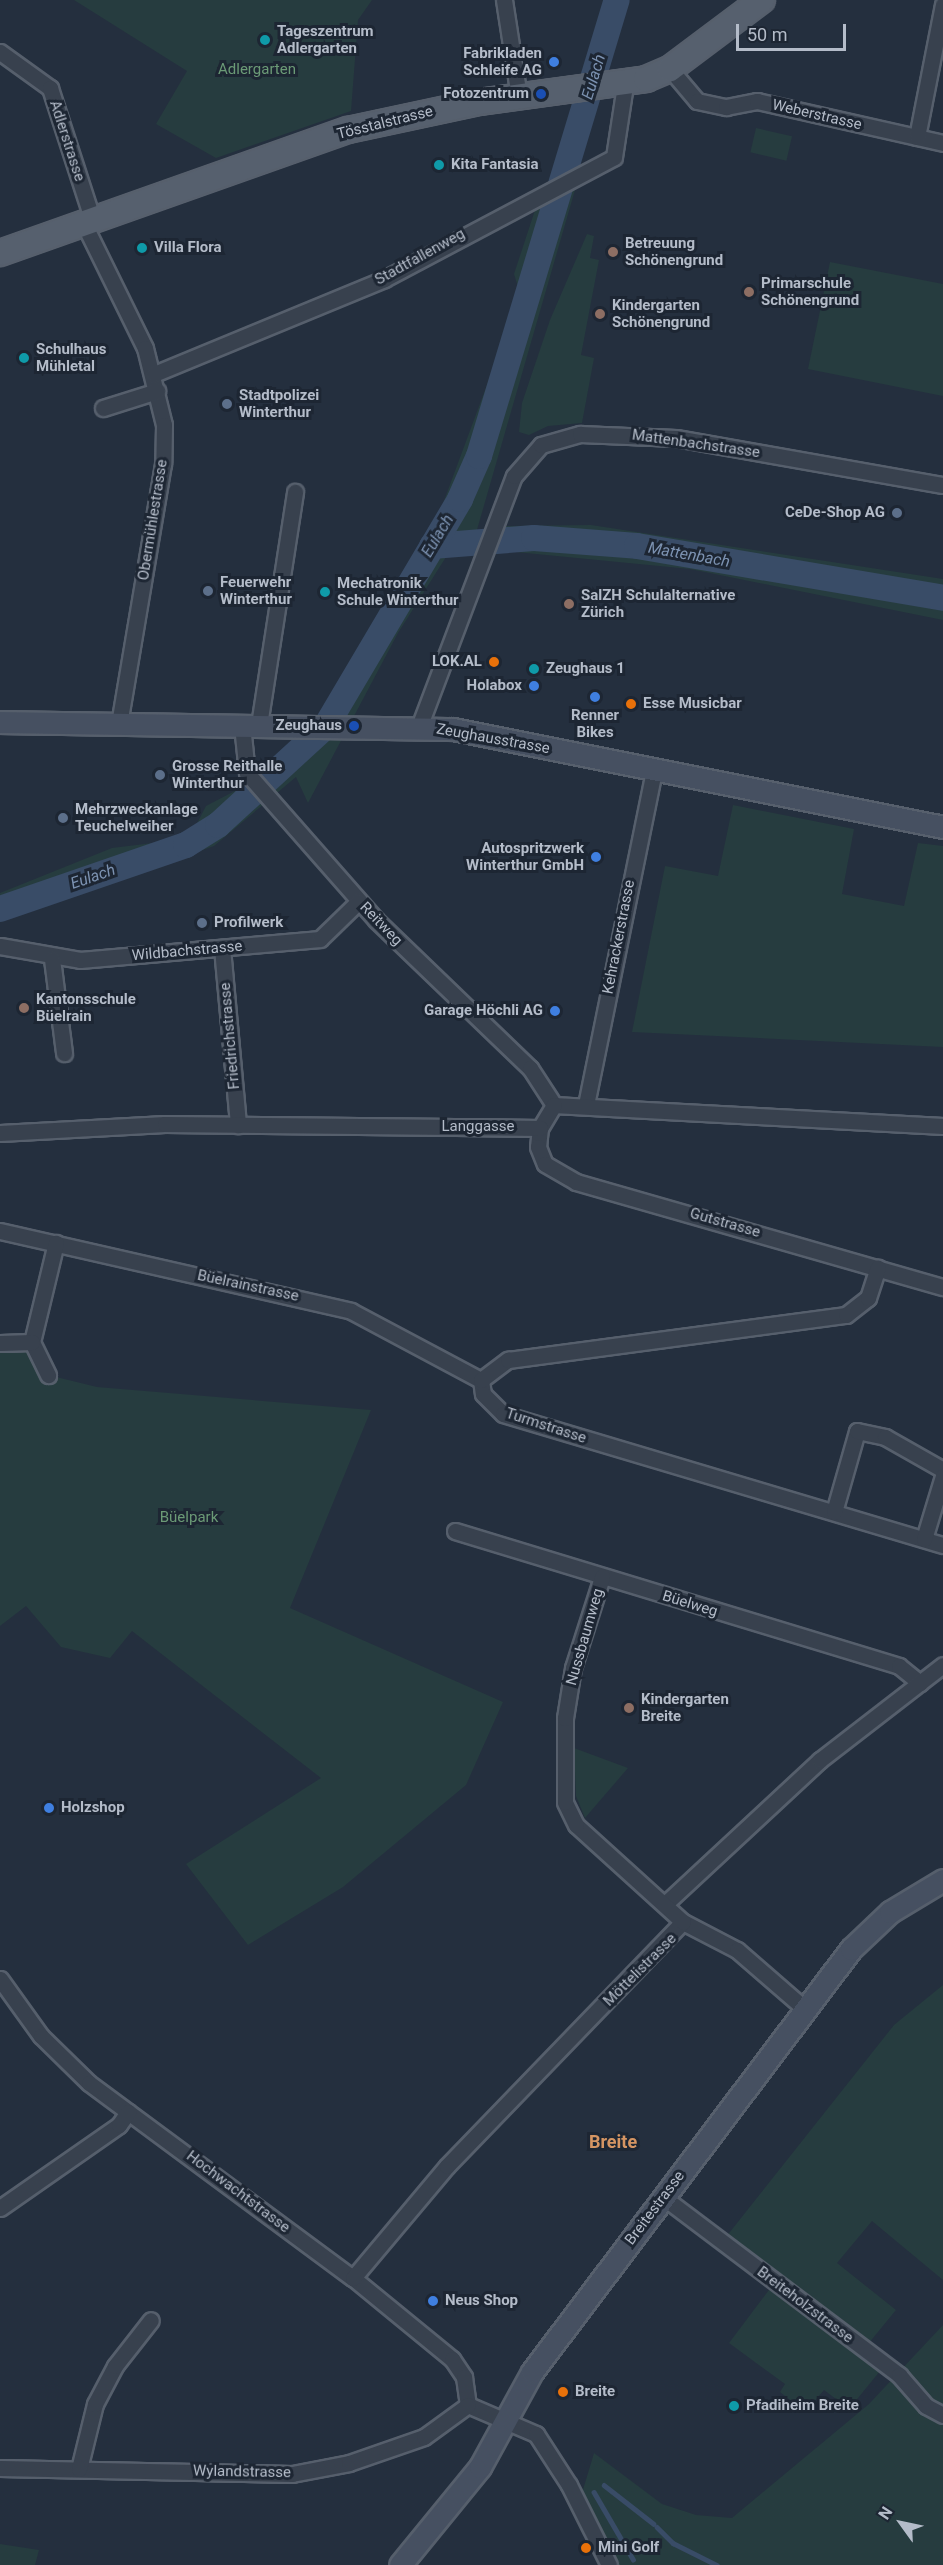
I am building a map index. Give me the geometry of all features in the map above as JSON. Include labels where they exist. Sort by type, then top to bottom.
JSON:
[{"type":"main road","name":"Tösstalstrasse","points":[[0,253],[348,130],[519,97],[625,85],[670,69],[762,0]]},
{"type":"street","points":[[504,0],[519,97]]},
{"type":"street","points":[[917,137],[936,83],[943,10]]},
{"type":"street","name":"Adlerstrasse","points":[[0,52],[50,88],[88,220]]},
{"type":"street","name":"Weberstrasse","points":[[670,69],[697,101],[726,107],[757,101],[943,143]]},
{"type":"street","name":"Stadtfallenweg","points":[[154,374],[384,279],[594,166],[615,157],[625,85]]},
{"type":"street","name":"Obermühlestrasse","points":[[88,220],[154,374],[158,391],[163,464],[119,724]]},
{"type":"street","points":[[103,408],[158,391]]},
{"type":"street","name":"Mattenbachstrasse","points":[[419,727],[494,526],[525,459],[541,445],[580,434],[676,438],[943,485]]},
{"type":"street","name":"Reitweg","points":[[295,492],[242,763],[254,781],[359,901],[530,1068],[554,1104]]},
{"type":"street","name":"Zeughausstrasse","points":[[0,722],[419,727],[654,770],[943,827]]},
{"type":"street","name":"Kehrackerstrasse","points":[[586,1105],[654,770]]},
{"type":"street","name":"Wildbachstrasse","points":[[0,946],[52,959],[320,939],[359,901]]},
{"type":"street","name":"Friedrichstrasse","points":[[222,948],[238,1125]]},
{"type":"street","points":[[52,959],[64,1053]]},
{"type":"street","points":[[540,1128],[554,1104],[943,1126]]},
{"type":"street","name":"Langgasse","points":[[0,1133],[238,1125],[540,1128]]},
{"type":"street","name":"Gutstrasse","points":[[540,1128],[538,1147],[545,1164],[576,1182],[943,1287]]},
{"type":"street","name":"Büelrainstrasse","points":[[0,1231],[351,1311],[481,1380]]},
{"type":"street","points":[[48,1375],[32,1342],[56,1243]]},
{"type":"street","points":[[481,1380],[508,1360],[846,1315],[868,1298],[878,1268]]},
{"type":"street","points":[[0,1343],[32,1342]]},
{"type":"street","name":"Turmstrasse","points":[[481,1380],[483,1394],[503,1414],[943,1545]]},
{"type":"street","points":[[834,1512],[857,1431],[885,1437],[943,1470]]},
{"type":"street","points":[[924,1539],[943,1476]]},
{"type":"street","name":"Büelweg","points":[[455,1531],[899,1666],[920,1683]]},
{"type":"street","name":"Nussbaumweg","points":[[602,1577],[573,1668],[565,1718],[565,1802],[576,1825],[665,1904]]},
{"type":"street","points":[[665,1904],[820,1760],[943,1665]]},
{"type":"street","name":"Breitestrasse","points":[[400,2565],[480,2467],[532,2372],[865,1933],[943,1880]]},
{"type":"street","name":"Möttelistrasse","points":[[353,2278],[447,2166],[683,1922],[665,1904]]},
{"type":"street","points":[[683,1922],[737,1950],[806,2010]]},
{"type":"street","name":"Hochwachtstrasse","points":[[0,1979],[41,2036],[89,2083],[353,2278],[452,2359],[464,2378],[468,2405]]},
{"type":"street","points":[[0,2208],[119,2125],[128,2112]]},
{"type":"street","name":"Breiteholzstrasse","points":[[663,2197],[898,2375],[926,2406],[943,2415]]},
{"type":"street","points":[[79,2469],[95,2404],[115,2366],[151,2320]]},
{"type":"street","points":[[468,2405],[507,2419],[536,2434],[550,2451],[609,2565]]},
{"type":"street","name":"Wylandstrasse","points":[[0,2468],[292,2474],[349,2463],[424,2437],[468,2405]]},
{"type":"green space","name":"Adlergarten","points":[[74,0],[372,0],[358,20],[351,111],[216,158],[156,124],[187,71]]},
{"type":"green space","points":[[756,128],[792,136],[786,161],[750,152]]},
{"type":"green space","points":[[577,183],[470,554],[446,557],[398,633],[308,803],[296,777],[214,846],[0,922],[0,893],[112,848],[177,840],[193,831],[206,806],[254,781],[317,724],[438,517],[498,355],[518,287],[514,274],[537,204]]},
{"type":"green space","points":[[587,234],[594,236],[590,258],[599,260],[581,355],[594,358],[582,423],[548,426],[529,435],[519,432],[522,403],[550,320]]},
{"type":"green space","points":[[830,262],[943,284],[943,396],[808,369]]},
{"type":"green space","points":[[591,525],[943,579],[943,620],[690,569],[495,550],[503,526]]},
{"type":"green space","points":[[733,805],[854,829],[842,894],[904,906],[918,843],[943,846],[943,1047],[632,1032],[665,866],[718,876]]},
{"type":"green space","name":"Büelpark","points":[[32,1342],[48,1375],[97,1387],[371,1410],[290,1608],[503,1702],[466,1785],[343,1887],[248,1945],[186,1864],[321,1778],[132,1631],[110,1658],[61,1647],[26,1606],[0,1626],[0,1343]]},
{"type":"green space","points":[[574,1748],[628,1768],[585,1818],[576,1796]]},
{"type":"green space","points":[[943,1985],[943,2280],[872,2221],[837,2263],[896,2310],[864,2349],[885,2365],[849,2409],[824,2390],[805,2412],[780,2392],[785,2384],[729,2343],[775,2282],[722,2242],[894,2025]]},
{"type":"green space","points":[[943,2325],[943,2565],[609,2565],[579,2503],[594,2453],[662,2504],[696,2515],[732,2518],[869,2404]]},
{"type":"green space","points":[[0,2544],[39,2550],[35,2565],[0,2565]]},
{"type":"waterway","name":"Eulach","points":[[0,909],[186,845],[218,825],[326,726],[460,499],[479,456],[617,0]]},
{"type":"waterway","name":"Mattenbach","points":[[432,546],[534,538],[637,546],[943,598]]},
{"type":"waterway","points":[[604,2485],[654,2524]]},
{"type":"waterway","points":[[594,2492],[633,2559]]},
{"type":"waterway","points":[[657,2527],[673,2543],[717,2565]]},
{"type":"place","name":"Tageszentrum Adlergarten","points":[[265,40]]},
{"type":"place","name":"Fabrikladen Schleife AG","points":[[554,62]]},
{"type":"place","name":"Fotozentrum","points":[[541,94]]},
{"type":"place","name":"Kita Fantasia","points":[[439,165]]},
{"type":"place","name":"Villa Flora","points":[[142,248]]},
{"type":"place","name":"Betreuung Schönengrund","points":[[613,252]]},
{"type":"place","name":"Primarschule Schönengrund","points":[[749,292]]},
{"type":"place","name":"Kindergarten Schönengrund","points":[[600,314]]},
{"type":"place","name":"Schulhaus Mühletal","points":[[24,358]]},
{"type":"place","name":"Stadtpolizei Winterthur","points":[[227,404]]},
{"type":"place","name":"CeDe-Shop AG","points":[[897,513]]},
{"type":"place","name":"Feuerwehr Winterthur","points":[[208,591]]},
{"type":"place","name":"Mechatronik Schule Winterthur","points":[[325,592]]},
{"type":"place","name":"SalZH Schulalternative Zürich","points":[[569,604]]},
{"type":"place","name":"LOK.AL","points":[[494,662]]},
{"type":"place","name":"Zeughaus 1","points":[[534,669]]},
{"type":"place","name":"Holabox","points":[[534,686]]},
{"type":"place","name":"Renner Bikes","points":[[595,697]]},
{"type":"place","name":"Esse Musicbar","points":[[631,704]]},
{"type":"place","name":"Zeughaus","points":[[354,726]]},
{"type":"place","name":"Grosse Reithalle Winterthur","points":[[160,775]]},
{"type":"place","name":"Mehrzweckanlage Teuchelweiher","points":[[63,818]]},
{"type":"place","name":"Autospritzwerk Winterthur GmbH","points":[[596,857]]},
{"type":"place","name":"Profilwerk","points":[[202,923]]},
{"type":"place","name":"Kantonsschule Büelrain","points":[[24,1008]]},
{"type":"place","name":"Garage Höchli AG","points":[[555,1011]]},
{"type":"place","name":"Kindergarten Breite","points":[[629,1708]]},
{"type":"place","name":"Holzshop","points":[[49,1808]]},
{"type":"place","name":"Neus Shop","points":[[433,2301]]},
{"type":"place","name":"Breite","points":[[563,2392]]},
{"type":"place","name":"Pfadiheim Breite","points":[[734,2406]]},
{"type":"place","name":"Mini Golf","points":[[586,2548]]},
{"type":"district","name":"Breite","points":[[613,2142]]}]
